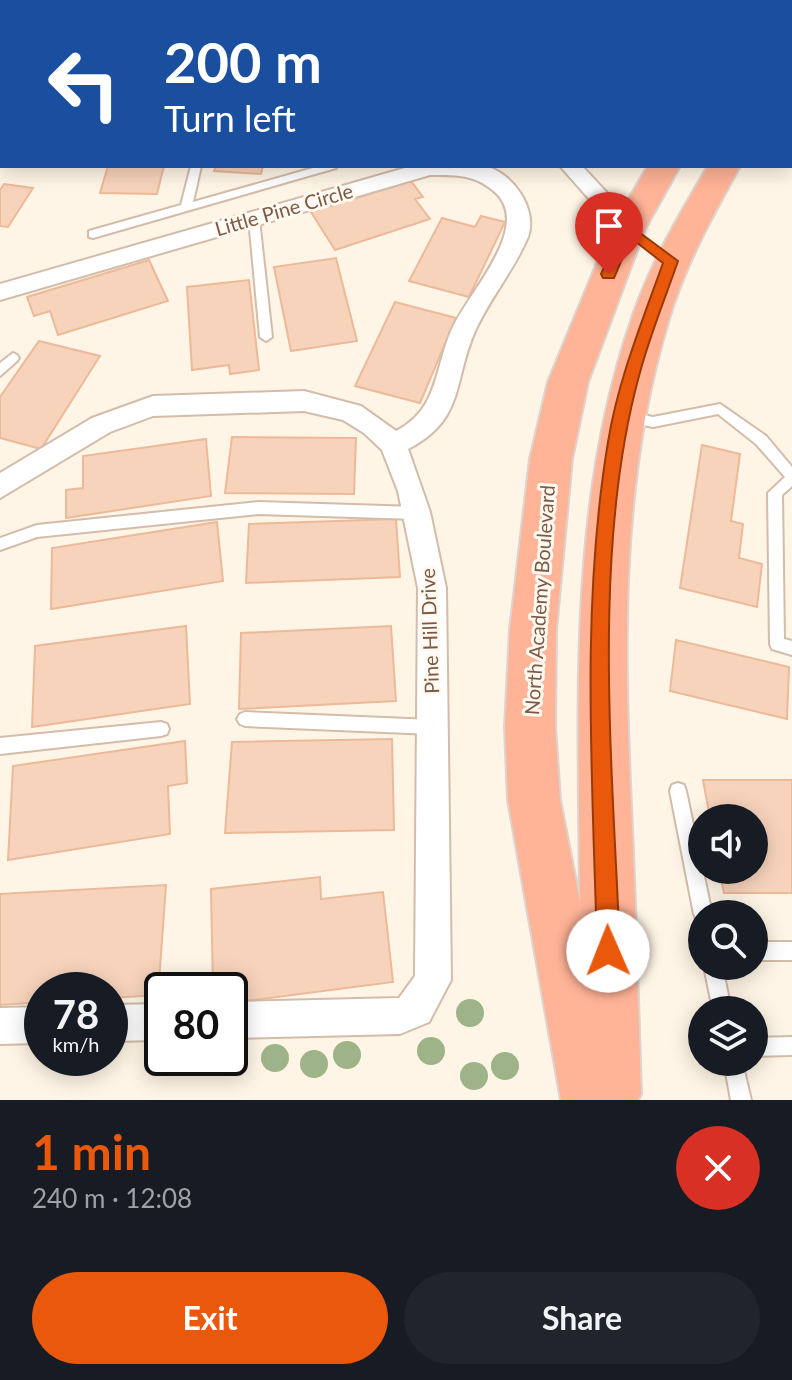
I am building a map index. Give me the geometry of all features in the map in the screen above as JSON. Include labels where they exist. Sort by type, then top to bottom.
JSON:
[{"type":"highway","name":"North Academy Boulevard","points":[[591,1100],[534,800],[530,727],[533,630],[551,459],[568,382],[628,229],[663,168]]},
{"type":"highway","points":[[611,1100],[600,688],[605,543],[622,416],[631,376],[671,261],[697,209],[723,168]]},
{"type":"highway","points":[[628,229],[671,261]]},
{"type":"street","name":"Little Pine Circle","points":[[0,292],[437,168]]},
{"type":"street","name":"Little Pine Circle","points":[[393,445],[422,430],[436,415],[464,329],[517,236],[521,217],[513,198],[495,180],[475,169],[458,168]]},
{"type":"street","points":[[572,168],[628,229]]},
{"type":"street","points":[[0,487],[97,428],[139,408],[284,399],[315,403],[345,411],[372,424],[393,445]]},
{"type":"street","name":"Pine Hill Drive","points":[[248,1020],[400,1016],[410,1013],[423,1001],[433,980],[432,588],[416,513],[393,445]]},
{"type":"street","points":[[0,1026],[24,1025]]},
{"type":"lane","points":[[186,208],[196,168]]},
{"type":"lane","points":[[93,234],[325,168]]},
{"type":"lane","points":[[254,219],[266,337]]},
{"type":"lane","points":[[0,371],[13,358]]},
{"type":"lane","points":[[622,416],[653,422],[720,409],[761,440],[792,477],[775,493],[777,644],[792,648]]},
{"type":"lane","points":[[0,544],[37,531],[258,508],[416,513]]},
{"type":"lane","points":[[245,719],[432,727]]},
{"type":"lane","points":[[0,746],[161,729]]},
{"type":"lane","points":[[678,791],[700,900]]},
{"type":"lane","points":[[768,951],[792,951]]},
{"type":"lane","points":[[768,1047],[792,1046]]},
{"type":"lane","points":[[736,1076],[741,1100]]},
{"type":"building","points":[[107,168],[164,168],[157,194],[100,193]]},
{"type":"building","points":[[215,168],[262,168],[261,174],[214,171]]},
{"type":"building","points":[[411,181],[423,197],[415,199],[430,219],[335,250],[311,212]]},
{"type":"building","points":[[4,184],[33,188],[8,227],[0,226],[0,190]]},
{"type":"building","points":[[481,216],[505,222],[469,297],[409,281],[442,218],[475,227]]},
{"type":"building","points":[[336,258],[357,341],[291,351],[274,267]]},
{"type":"building","points":[[149,260],[168,301],[58,335],[50,311],[34,316],[27,297]]},
{"type":"building","points":[[249,280],[259,370],[230,374],[229,365],[192,370],[187,287]]},
{"type":"building","points":[[395,302],[456,318],[420,403],[355,386]]},
{"type":"building","points":[[39,341],[100,356],[41,449],[0,438],[0,397]]},
{"type":"building","points":[[232,437],[356,438],[354,494],[225,493]]},
{"type":"building","points":[[206,439],[211,496],[66,518],[66,490],[83,488],[83,456]]},
{"type":"building","points":[[702,445],[740,454],[731,521],[743,524],[739,558],[762,564],[757,607],[680,588]]},
{"type":"building","points":[[396,519],[400,577],[246,583],[249,524]]},
{"type":"building","points":[[217,522],[223,581],[51,609],[52,548]]},
{"type":"building","points":[[186,626],[190,704],[32,727],[35,646]]},
{"type":"building","points":[[391,626],[396,701],[239,709],[241,633]]},
{"type":"building","points":[[676,640],[789,667],[787,719],[670,691]]},
{"type":"building","points":[[392,739],[394,830],[225,833],[232,742]]},
{"type":"building","points":[[185,741],[187,783],[168,786],[170,834],[8,860],[13,766]]},
{"type":"building","points":[[703,780],[792,780],[792,893],[724,893],[722,884],[768,884],[768,804],[707,804]]},
{"type":"building","points":[[320,877],[321,899],[383,892],[393,982],[248,1001],[248,972],[213,972],[211,889]]},
{"type":"building","points":[[166,885],[160,972],[144,972],[144,996],[128,997],[128,972],[24,972],[24,1003],[0,1005],[0,894]]},
{"type":"route","points":[[608,951],[600,688],[605,543],[617,442],[631,376],[671,261],[628,229],[609,274]]}]
